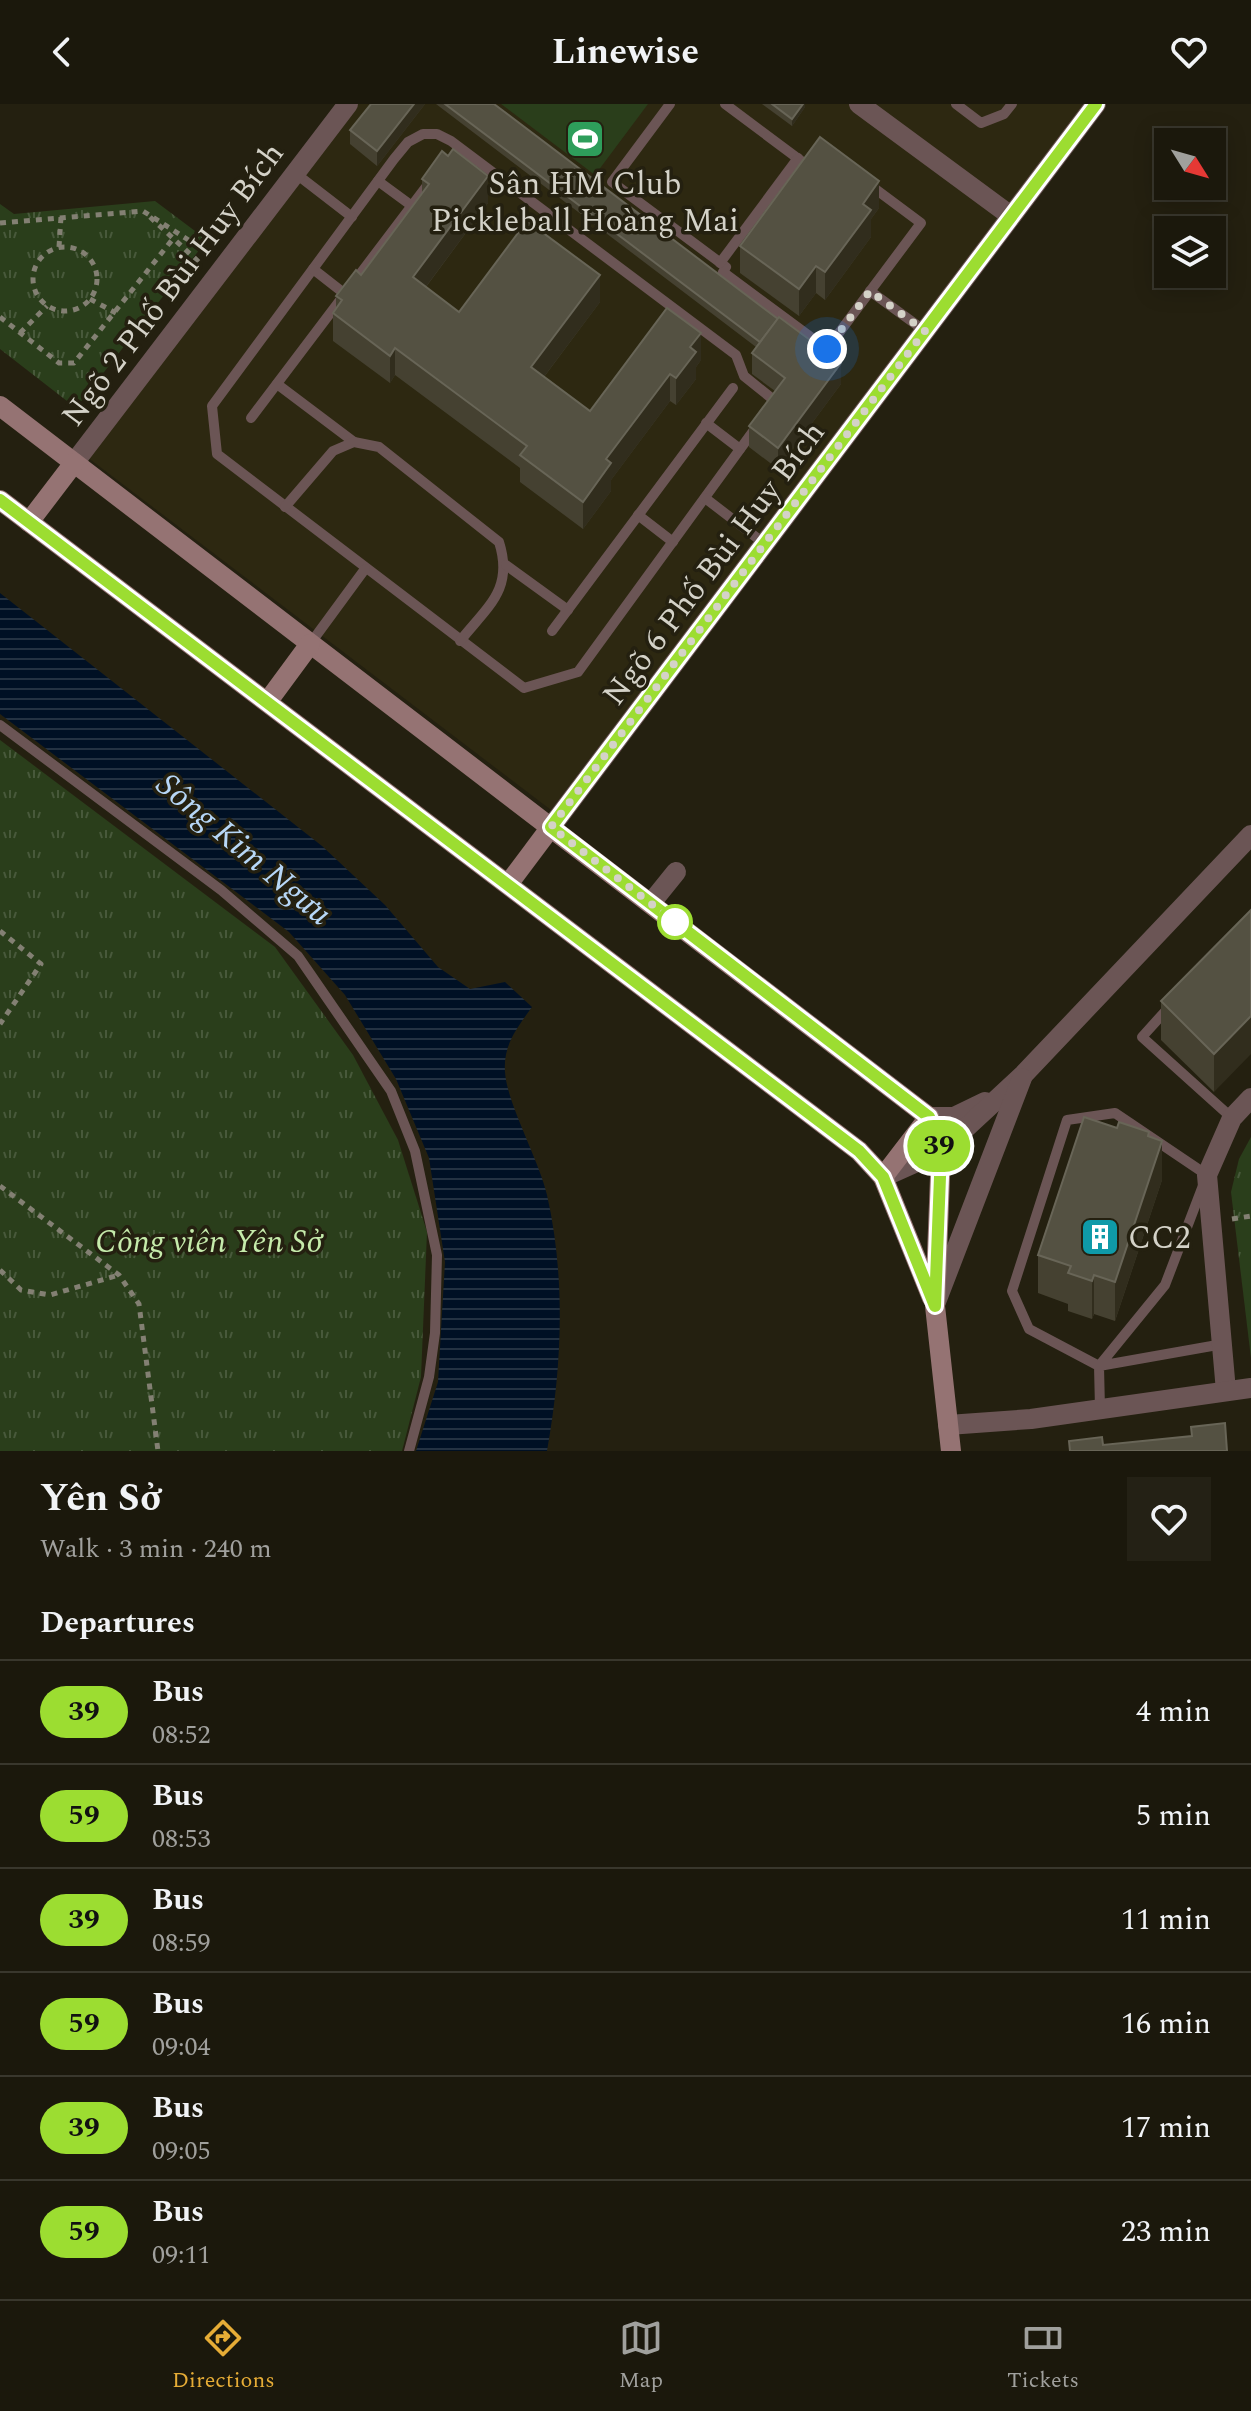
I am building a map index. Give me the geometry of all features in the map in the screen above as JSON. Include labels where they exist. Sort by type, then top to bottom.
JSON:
[{"type":"main road","points":[[0,406],[929,1117],[941,1151],[935,1306],[951,1451]]},
{"type":"main road","points":[[29,522],[74,463]]},
{"type":"main road","points":[[0,500],[835,1133],[883,1177],[935,1306]]},
{"type":"main road","points":[[268,701],[310,644]]},
{"type":"main road","points":[[509,883],[551,827]]},
{"type":"main road","points":[[883,1177],[929,1117]]},
{"type":"street","name":"Ngõ 2 Phố Bùi Huy Bích","points":[[74,463],[218,269],[348,104]]},
{"type":"street","points":[[859,104],[1011,216]]},
{"type":"street","name":"Ngõ 6 Phố Bùi Huy Bích","points":[[551,827],[1096,104]]},
{"type":"street","points":[[883,1177],[941,1151],[1024,1074],[1251,835]]},
{"type":"street","points":[[651,903],[676,872]]},
{"type":"street","points":[[929,1117],[954,1117],[987,1100],[1024,1074]]},
{"type":"street","points":[[935,1306],[1024,1074]]},
{"type":"street","points":[[1226,1391],[1207,1175],[1232,1118],[1251,1098]]},
{"type":"street","points":[[948,1425],[1100,1409],[1251,1388]]},
{"type":"lane","points":[[670,104],[612,182],[726,267],[723,272],[827,349],[921,223],[858,177]]},
{"type":"lane","points":[[725,104],[808,166],[821,149]]},
{"type":"lane","points":[[956,104],[981,123],[1004,114],[1012,104]]},
{"type":"lane","points":[[423,134],[437,134],[457,146],[736,355],[744,376],[775,401],[578,672],[524,688],[217,454],[212,406],[408,142],[423,134]]},
{"type":"lane","points":[[448,158],[457,146]]},
{"type":"lane","points":[[720,263],[798,158]]},
{"type":"lane","points":[[251,418],[439,170]]},
{"type":"lane","points":[[295,173],[352,217]]},
{"type":"lane","points":[[378,181],[412,206]]},
{"type":"lane","points":[[313,269],[345,294]]},
{"type":"lane","points":[[870,291],[925,331]]},
{"type":"lane","points":[[277,384],[354,442],[379,447],[499,542],[506,565],[501,586],[460,641]]},
{"type":"lane","points":[[552,631],[733,388]]},
{"type":"lane","points":[[706,423],[740,449]]},
{"type":"lane","points":[[285,507],[333,451],[354,442]]},
{"type":"lane","points":[[705,498],[765,544]]},
{"type":"lane","points":[[638,515],[673,542]]},
{"type":"lane","points":[[506,565],[568,610]]},
{"type":"lane","points":[[310,644],[365,569]]},
{"type":"lane","points":[[0,725],[221,890],[298,956],[391,1091],[415,1151],[437,1255],[435,1333],[429,1377],[409,1451]]},
{"type":"lane","points":[[1175,1002],[1142,1037],[1232,1118]]},
{"type":"lane","points":[[1100,1409],[1099,1366],[1165,1285],[1207,1175],[1115,1113],[1067,1120],[1012,1291],[1029,1329],[1099,1366],[1223,1344]]},
{"type":"path","points":[[1,226],[61,217],[143,211],[179,231],[218,269]]},
{"type":"path","points":[[143,211],[172,240],[218,269]]},
{"type":"path","points":[[59,247],[61,217]]},
{"type":"path","points":[[0,317],[67,365],[82,357],[172,240]]},
{"type":"path","points":[[59,247],[83,252],[92,262],[96,287],[90,299],[65,311],[47,306],[39,298],[33,278],[40,258],[59,247]]},
{"type":"path","points":[[90,299],[116,313]]},
{"type":"path","points":[[20,333],[47,306]]},
{"type":"path","points":[[0,931],[41,964],[0,1024]]},
{"type":"path","points":[[0,1186],[119,1275],[139,1304],[158,1451]]},
{"type":"path","points":[[1,1271],[21,1290],[50,1295],[119,1275]]},
{"type":"shaded area","points":[[358,104],[1086,104],[551,810],[87,457]]},
{"type":"green space","name":"Sân HM Club Pickleball Hoàng Mai","points":[[501,104],[648,104],[595,175]]},
{"type":"green space","points":[[155,201],[207,240],[76,408],[0,349],[0,204],[14,214]]},
{"type":"green space","name":"Công viên Yên Sở","points":[[0,740],[275,947],[353,1055],[398,1140],[427,1232],[421,1377],[402,1451],[0,1451]]},
{"type":"green space","points":[[1251,1137],[1251,1358],[1231,1192],[1239,1159]]},
{"type":"water","name":"Sông Kim Ngưu","points":[[0,593],[322,846],[385,905],[438,967],[470,989],[505,982],[532,1007],[509,1045],[505,1072],[511,1100],[547,1195],[557,1259],[559,1355],[547,1451],[416,1451],[438,1382],[445,1262],[429,1158],[396,1079],[345,995],[289,932],[0,714]]},
{"type":"building","points":[[371,104],[414,104],[377,151],[350,130]]},
{"type":"building","points":[[445,104],[494,104],[778,319],[760,342]]},
{"type":"building","points":[[772,104],[803,104],[792,119]]},
{"type":"building","points":[[820,137],[879,181],[863,204],[871,210],[825,272],[816,266],[799,289],[740,246]]},
{"type":"building","points":[[453,149],[488,176],[413,277],[459,312],[527,221],[600,275],[531,367],[590,411],[667,308],[701,333],[690,347],[696,352],[676,378],[670,374],[606,459],[611,463],[583,502],[520,455],[527,446],[395,348],[390,356],[333,313],[342,300],[336,296],[356,270],[361,275],[429,184],[422,179],[442,151],[448,156]]},
{"type":"building","points":[[779,317],[841,363],[778,448],[749,426],[785,378],[752,353]]},
{"type":"building","points":[[1251,910],[1251,1016],[1214,1054],[1161,1001]]},
{"type":"building","name":"CC2","points":[[1084,1117],[1117,1128],[1119,1122],[1149,1132],[1148,1136],[1162,1141],[1115,1282],[1094,1275],[1092,1281],[1068,1273],[1071,1266],[1038,1255]]},
{"type":"building","points":[[1225,1423],[1227,1451],[1070,1451],[1069,1441],[1102,1437],[1103,1445],[1192,1436],[1191,1427]]},
{"type":"bus line","name":"39","points":[[0,500],[528,897],[859,1151],[883,1177],[935,1306],[941,1151],[929,1117],[551,827],[1096,104]]},
{"type":"place","name":"Sân HM Club Pickleball Hoàng Mai","points":[[585,139]]},
{"type":"place","name":"CC2","points":[[1100,1237]]},
{"type":"route","points":[[675,922],[551,827],[925,331],[870,291],[827,349]]}]
